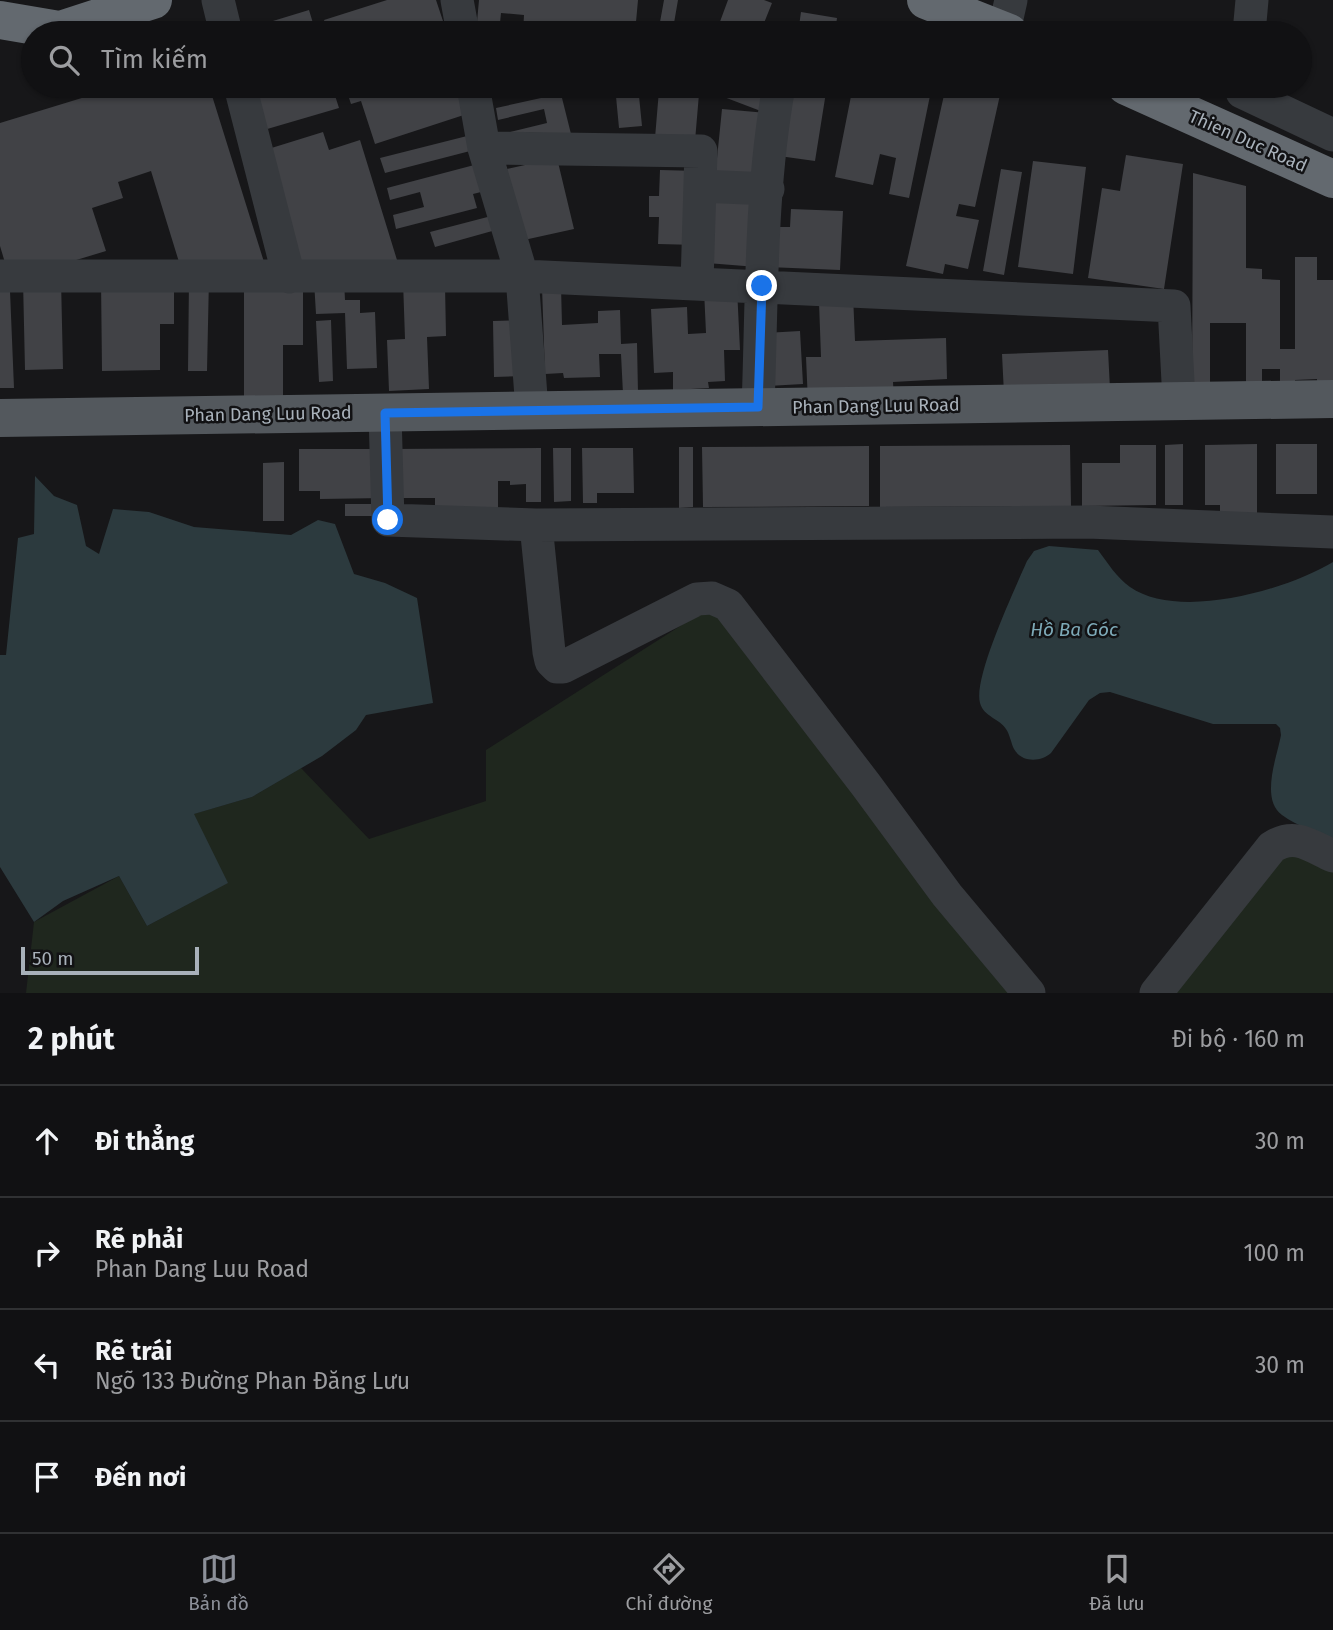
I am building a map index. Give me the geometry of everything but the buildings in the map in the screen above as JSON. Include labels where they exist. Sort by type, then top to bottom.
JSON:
[{"type":"highway","points":[[88,21],[153,0]]},
{"type":"highway","points":[[926,0],[1008,21]]},
{"type":"highway","points":[[0,20],[21,26]]},
{"type":"highway","points":[[0,50],[21,43]]},
{"type":"highway","name":"Thien Duc Road","points":[[1153,98],[1333,179]]},
{"type":"main road","name":"Phan Dang Luu Road","points":[[0,418],[1333,399]]},
{"type":"street","points":[[218,0],[223,21]]},
{"type":"street","points":[[457,0],[461,21]]},
{"type":"street","points":[[1249,21],[1252,0]]},
{"type":"street","points":[[243,98],[289,277]]},
{"type":"street","points":[[475,98],[484,148],[522,276],[532,410]]},
{"type":"street","points":[[758,407],[768,189],[778,98]]},
{"type":"street","points":[[1255,98],[1333,135]]},
{"type":"street","points":[[484,148],[701,151],[697,283]]},
{"type":"street","points":[[700,186],[768,189]]},
{"type":"street","points":[[0,276],[522,276],[1174,306],[1179,401]]},
{"type":"street","points":[[385,413],[388,520],[536,525],[1088,522],[1333,532]]},
{"type":"street","points":[[536,525],[549,652],[551,661],[557,667],[563,667],[697,599],[712,598],[729,605],[947,895],[1029,993]]},
{"type":"street","points":[[1156,993],[1272,847],[1283,840],[1302,841],[1333,856]]},
{"type":"shaded area","points":[[721,600],[1038,993],[26,993],[34,922],[119,876],[147,926],[227,883],[193,814],[252,797],[301,768],[369,839],[486,801],[486,750]]},
{"type":"shaded area","points":[[1283,840],[1333,863],[1333,993],[1151,993]]},
{"type":"water","points":[[35,476],[54,496],[77,505],[86,546],[99,554],[113,509],[149,512],[194,527],[291,535],[318,520],[335,524],[354,574],[385,583],[417,598],[433,703],[366,715],[356,730],[322,756],[252,797],[194,814],[228,883],[147,926],[119,876],[63,901],[34,922],[0,867],[0,655],[6,655],[18,538],[34,534]]},
{"type":"water","name":"Hồ Ba Góc","points":[[1049,546],[1098,550],[1130,587],[1151,597],[1176,601],[1233,598],[1289,582],[1333,562],[1333,840],[1294,822],[1275,808],[1271,788],[1281,735],[1276,724],[1213,724],[1110,692],[1100,693],[1089,700],[1051,753],[1032,760],[1017,754],[1006,729],[982,708],[980,691],[996,633],[1027,561],[1034,551]]},
{"type":"route","points":[[388,520],[385,413],[758,407],[762,286]]}]
